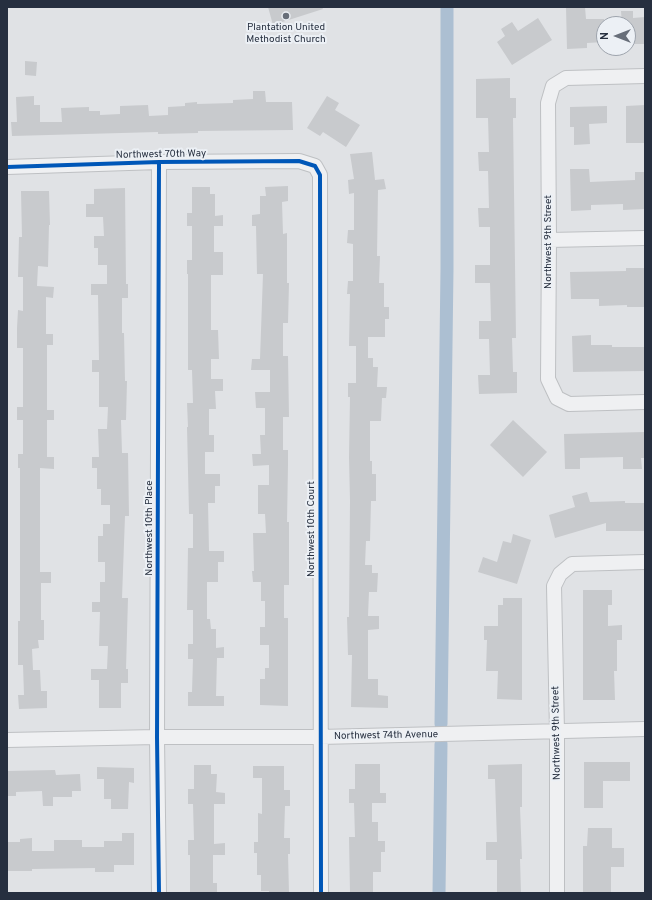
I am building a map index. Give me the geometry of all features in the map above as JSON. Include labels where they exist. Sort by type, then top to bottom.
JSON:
[{"type":"street","name":"Northwest 9th Street","points":[[645,76],[566,78],[553,86],[548,103],[548,379],[557,398],[569,404],[645,402]]},
{"type":"street","name":"Northwest 70th Way","points":[[7,167],[159,162],[299,161],[315,166]]},
{"type":"street","name":"Northwest 10th Place","points":[[159,162],[157,737],[159,893]]},
{"type":"street","name":"Northwest 10th Court","points":[[315,166],[320,175],[321,893]]},
{"type":"street","points":[[549,240],[645,238]]},
{"type":"street","name":"Northwest 9th Street","points":[[557,893],[557,732],[554,586],[560,574],[572,564],[645,562]]},
{"type":"street","name":"Northwest 74th Avenue","points":[[7,740],[157,737],[320,737],[645,729]]},
{"type":"building","name":"Plantation United Methodist Church","points":[[268,7],[322,7],[323,9],[273,25]]},
{"type":"building","points":[[566,7],[585,7],[586,19],[596,19],[596,42],[587,43],[587,48],[567,49]]},
{"type":"building","points":[[621,11],[633,11],[633,16],[621,16]]},
{"type":"building","points":[[645,17],[645,44],[636,44],[636,18]]},
{"type":"building","points":[[538,18],[552,40],[512,65],[497,42],[505,36],[501,29],[512,22],[518,31]]},
{"type":"building","points":[[25,61],[37,62],[36,76],[25,75]]},
{"type":"building","points":[[510,78],[510,98],[516,98],[516,118],[513,118],[516,338],[512,338],[513,372],[517,372],[517,393],[479,394],[478,375],[490,375],[489,339],[479,339],[479,321],[491,321],[490,283],[475,283],[475,265],[490,265],[490,227],[479,227],[478,208],[489,208],[488,171],[479,171],[478,152],[489,152],[488,118],[476,118],[476,79]]},
{"type":"building","points":[[253,91],[265,91],[266,102],[292,102],[293,130],[12,136],[11,122],[17,122],[16,97],[34,96],[34,105],[40,105],[40,122],[62,122],[61,108],[89,107],[89,111],[100,111],[100,115],[120,114],[120,106],[148,105],[149,116],[168,115],[168,107],[185,106],[185,103],[233,103],[233,100],[253,99]]},
{"type":"building","points":[[327,96],[339,103],[335,110],[360,125],[346,147],[323,132],[320,136],[307,128]]},
{"type":"building","points":[[645,105],[645,143],[626,143],[626,106]]},
{"type":"building","points":[[607,106],[607,123],[589,124],[590,144],[574,145],[574,127],[570,127],[570,107]]},
{"type":"building","points":[[372,152],[375,180],[384,179],[386,189],[378,190],[377,256],[380,256],[379,283],[384,283],[384,307],[389,307],[389,319],[385,319],[385,337],[368,337],[368,358],[373,358],[373,367],[378,367],[377,387],[387,387],[386,398],[382,398],[381,421],[370,421],[370,461],[372,461],[372,474],[376,474],[376,501],[371,501],[370,541],[366,541],[365,565],[372,565],[372,573],[378,573],[377,592],[369,592],[368,616],[379,616],[379,629],[368,630],[368,679],[378,679],[378,695],[388,696],[388,708],[351,707],[352,655],[348,655],[347,617],[349,617],[350,397],[348,397],[348,383],[356,383],[356,346],[349,346],[350,294],[347,294],[348,281],[353,281],[353,244],[347,243],[348,230],[354,230],[354,193],[349,194],[348,180],[354,179],[350,154]]},
{"type":"building","points":[[570,169],[589,169],[590,182],[635,180],[635,172],[645,172],[645,209],[623,210],[623,204],[591,205],[591,210],[571,211]]},
{"type":"building","points":[[288,186],[288,201],[282,202],[283,234],[287,233],[287,283],[289,283],[288,323],[283,323],[283,356],[288,356],[289,417],[283,417],[283,450],[288,450],[287,522],[289,522],[289,585],[284,585],[284,618],[288,618],[288,706],[260,705],[260,679],[265,679],[265,668],[269,668],[269,645],[260,645],[260,627],[265,627],[265,601],[261,601],[261,582],[253,582],[253,533],[266,533],[265,514],[258,514],[258,485],[269,485],[269,465],[253,466],[252,454],[261,454],[260,435],[265,435],[265,408],[256,408],[255,392],[270,392],[270,370],[251,370],[252,359],[260,359],[263,274],[257,274],[256,226],[252,226],[252,215],[260,214],[260,196],[266,196],[265,187]]},
{"type":"building","points":[[192,187],[210,187],[210,194],[215,194],[215,216],[223,215],[223,226],[214,226],[214,252],[223,252],[223,275],[211,275],[211,330],[218,330],[219,359],[211,359],[211,379],[223,379],[223,391],[215,391],[216,409],[209,409],[209,435],[214,435],[214,452],[205,452],[205,474],[220,474],[220,486],[215,486],[215,503],[208,503],[209,551],[224,551],[224,562],[218,562],[218,582],[207,582],[207,619],[210,619],[211,629],[216,629],[216,648],[224,647],[224,658],[217,658],[216,696],[224,696],[224,706],[188,706],[188,692],[192,692],[193,659],[188,659],[188,644],[193,644],[193,610],[187,610],[188,548],[193,548],[193,514],[189,514],[187,403],[193,403],[192,370],[188,370],[187,274],[187,260],[192,260],[192,226],[187,226],[187,213],[192,213]]},
{"type":"building","points":[[125,188],[126,284],[128,284],[128,298],[122,298],[122,333],[124,333],[125,381],[127,381],[126,420],[121,420],[122,453],[128,453],[129,516],[125,516],[122,598],[128,598],[126,669],[128,669],[128,683],[121,683],[121,708],[99,708],[99,680],[91,680],[91,669],[107,669],[108,646],[99,646],[100,612],[92,612],[92,602],[100,602],[100,582],[105,582],[105,562],[98,562],[98,536],[103,536],[103,524],[110,524],[110,505],[101,505],[101,489],[97,489],[97,468],[92,468],[92,457],[99,457],[98,429],[107,429],[108,407],[99,407],[99,372],[92,372],[92,360],[99,360],[98,295],[91,295],[91,284],[107,284],[107,265],[98,265],[98,248],[94,248],[94,236],[104,236],[103,217],[86,217],[86,204],[94,204],[94,189]]},
{"type":"building","points":[[21,191],[49,191],[50,225],[48,267],[38,266],[37,286],[54,287],[53,298],[46,297],[46,334],[53,334],[53,345],[47,345],[47,410],[54,410],[54,420],[47,420],[47,457],[54,457],[54,469],[40,468],[40,572],[51,572],[51,583],[41,583],[41,620],[44,620],[44,640],[38,640],[39,648],[32,649],[33,670],[40,670],[41,691],[47,691],[47,708],[19,709],[18,695],[24,695],[23,665],[18,665],[18,621],[20,621],[20,468],[18,468],[18,454],[23,454],[23,420],[17,420],[17,407],[23,407],[23,348],[17,348],[18,310],[23,311],[23,277],[18,277],[19,237],[22,237]]},
{"type":"building","points":[[626,268],[645,268],[645,307],[627,307],[627,305],[599,306],[599,299],[571,299],[570,272],[626,271]]},
{"type":"building","points":[[591,335],[591,345],[612,345],[612,347],[645,347],[645,371],[573,372],[572,336]]},
{"type":"building","points":[[513,420],[547,452],[523,477],[490,445]]},
{"type":"building","points":[[645,432],[645,458],[641,458],[642,469],[623,469],[623,457],[580,458],[580,469],[565,469],[564,434]]},
{"type":"building","points":[[587,492],[590,502],[625,501],[625,503],[645,503],[645,531],[606,531],[606,523],[555,538],[549,515],[575,507],[572,496]]},
{"type":"building","points":[[513,534],[531,540],[517,584],[478,572],[483,557],[497,562],[503,541],[511,543]]},
{"type":"building","points":[[583,590],[612,590],[612,605],[608,605],[608,626],[622,625],[622,640],[617,640],[617,671],[614,671],[615,700],[583,700]]},
{"type":"building","points":[[503,598],[522,598],[522,700],[497,699],[498,671],[486,671],[487,640],[484,640],[484,626],[498,626],[498,605],[503,605]]},
{"type":"building","points":[[584,762],[630,762],[630,781],[603,781],[603,808],[584,808]]},
{"type":"building","points":[[355,764],[380,764],[380,793],[386,793],[386,803],[372,803],[372,822],[378,822],[378,841],[385,841],[385,852],[381,852],[381,872],[373,872],[373,893],[350,893],[349,837],[355,837],[354,803],[349,803],[349,789],[355,789]]},
{"type":"building","points":[[522,764],[522,807],[520,807],[522,859],[520,859],[521,893],[497,893],[497,860],[486,860],[486,842],[497,842],[495,779],[488,779],[488,765]]},
{"type":"building","points":[[194,765],[211,765],[211,774],[217,774],[216,792],[225,793],[225,804],[214,804],[214,844],[225,843],[225,855],[213,855],[213,883],[217,883],[217,893],[190,893],[190,855],[188,855],[188,840],[194,840],[193,804],[188,804],[188,789],[194,789]]},
{"type":"building","points":[[253,766],[284,766],[284,790],[290,790],[290,806],[285,806],[284,838],[290,838],[290,854],[288,854],[289,893],[269,893],[269,891],[261,891],[261,875],[257,875],[257,853],[254,853],[254,842],[258,842],[258,813],[262,814],[262,778],[253,778]]},
{"type":"building","points":[[97,767],[134,768],[134,783],[129,782],[128,809],[111,809],[111,799],[104,799],[104,779],[97,779]]},
{"type":"building","points":[[55,770],[56,775],[80,774],[81,791],[72,791],[72,797],[53,797],[53,806],[43,806],[42,791],[16,792],[16,796],[7,796],[7,771]]},
{"type":"building","points":[[588,828],[612,828],[612,848],[624,848],[624,867],[611,867],[611,893],[583,893],[583,846],[587,846]]},
{"type":"building","points":[[122,833],[134,833],[134,865],[114,865],[114,872],[95,872],[95,868],[7,871],[7,842],[20,842],[20,839],[32,838],[32,851],[54,851],[54,840],[82,840],[82,847],[104,847],[104,841],[122,841]]},
{"type":"waterway","points":[[441,724],[447,269],[447,7]]},
{"type":"waterway","points":[[439,893],[441,744]]},
{"type":"cycle path","points":[[7,167],[159,162],[299,161],[315,166],[320,175],[321,893]]},
{"type":"cycle path","points":[[159,162],[157,737],[159,893]]},
{"type":"place","name":"Plantation United Methodist Church","points":[[286,16]]}]
